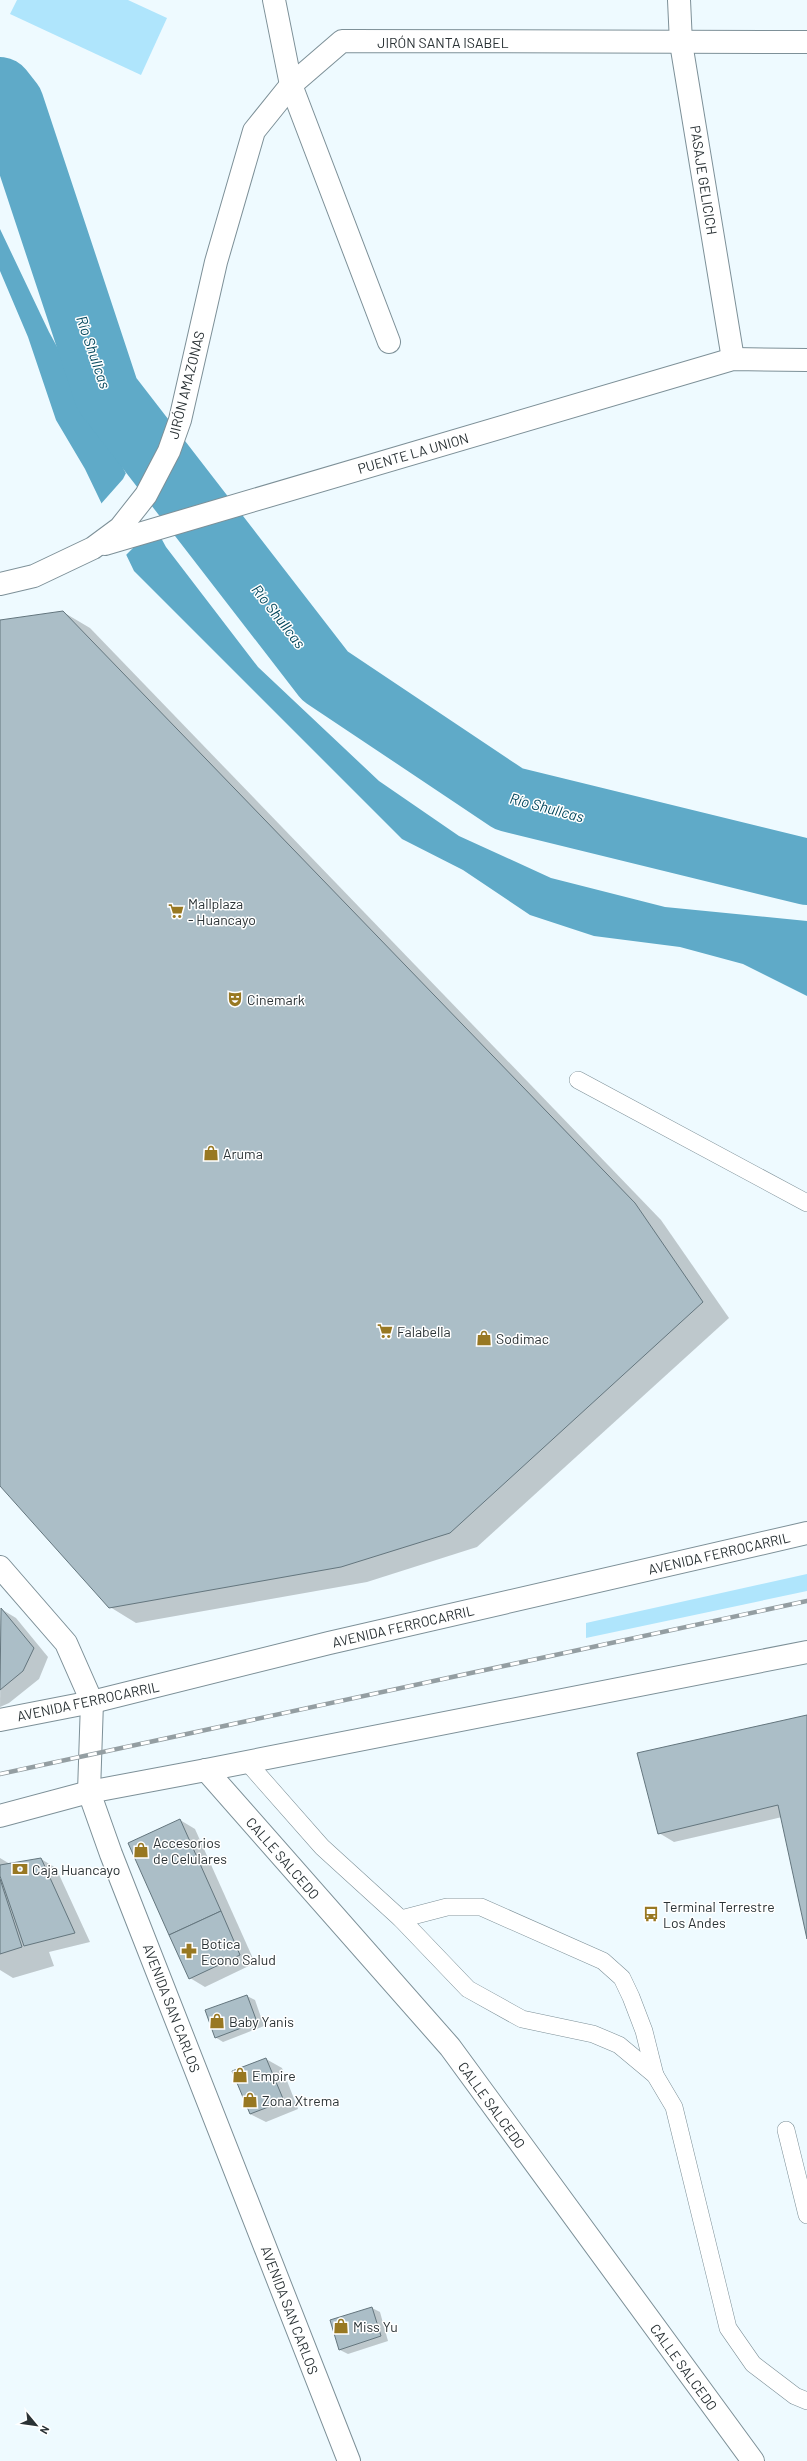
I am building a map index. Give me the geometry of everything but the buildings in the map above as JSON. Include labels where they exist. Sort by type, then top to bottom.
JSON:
[{"type":"street","points":[[274,0],[291,85],[389,342]]},
{"type":"street","name":"PASAJE GELICICH","points":[[679,0],[681,43],[733,359]]},
{"type":"street","name":"JIRÓN SANTA ISABEL","points":[[216,262],[254,131],[291,85],[342,41],[681,43],[807,42]]},
{"type":"street","name":"JIRÓN AMAZONAS","points":[[0,584],[34,576],[93,548],[120,528],[146,495],[169,451],[180,420],[216,262]]},
{"type":"street","name":"PUENTE LA UNION","points":[[93,548],[733,359],[807,360]]},
{"type":"street","name":"AVENIDA FERROCARRIL","points":[[0,1720],[92,1702],[329,1643],[807,1533]]},
{"type":"street","name":"AVENIDA SAN CARLOS","points":[[0,1567],[66,1643],[92,1702],[89,1792],[111,1854],[349,2461]]},
{"type":"street","points":[[0,1816],[89,1792],[248,1763],[807,1652]]},
{"type":"street","name":"CALLE SALCEDO","points":[[206,1770],[450,2047],[753,2461]]},
{"type":"lane","points":[[578,1080],[807,1203]]},
{"type":"lane","points":[[248,1763],[322,1847],[400,1919],[468,1989],[522,2019],[592,2034],[619,2045],[655,2075]]},
{"type":"lane","points":[[400,1919],[447,1907],[481,1907],[603,1961],[622,1978],[644,2031],[655,2075],[674,2107],[728,2328],[753,2364],[795,2396],[807,2401]]},
{"type":"lane","points":[[786,2130],[807,2215]]},
{"type":"shaded area","points":[[17,0],[128,0],[167,18],[141,75],[10,14]]},
{"type":"shaded area","points":[[0,229],[49,332],[166,547],[258,667],[379,781],[459,836],[551,878],[665,907],[807,921],[807,996],[743,964],[680,947],[594,936],[530,915],[463,870],[402,839],[134,571],[85,469],[56,420],[28,337],[0,271]]},
{"type":"shaded area","points":[[807,1574],[807,1591],[586,1638],[586,1623]]},
{"type":"pier","points":[[127,471],[156,525],[125,556],[100,505],[123,479]]},
{"type":"waterway","name":"Río Shullcas","points":[[0,90],[11,104],[107,394],[325,676],[509,799],[807,872]]},
{"type":"railway","points":[[0,1774],[807,1601]]},
{"type":"place","name":"Mallplaza - Huancayo","points":[[176,911]]},
{"type":"place","name":"Cinemark","points":[[235,999]]},
{"type":"place","name":"Aruma","points":[[211,1153]]},
{"type":"place","name":"Falabella","points":[[385,1331]]},
{"type":"place","name":"Sodimac","points":[[484,1338]]},
{"type":"place","name":"Accesorios de Celulares","points":[[141,1850]]},
{"type":"place","name":"Caja Huancayo","points":[[20,1869]]},
{"type":"place","name":"Terminal Terrestre Los Andes","points":[[651,1914]]},
{"type":"place","name":"Botica Econo Salud","points":[[189,1951]]},
{"type":"place","name":"Baby Yanis","points":[[217,2021]]},
{"type":"place","name":"Empire","points":[[240,2075]]},
{"type":"place","name":"Zona Xtrema","points":[[250,2100]]},
{"type":"place","name":"Miss Yu","points":[[341,2326]]}]
